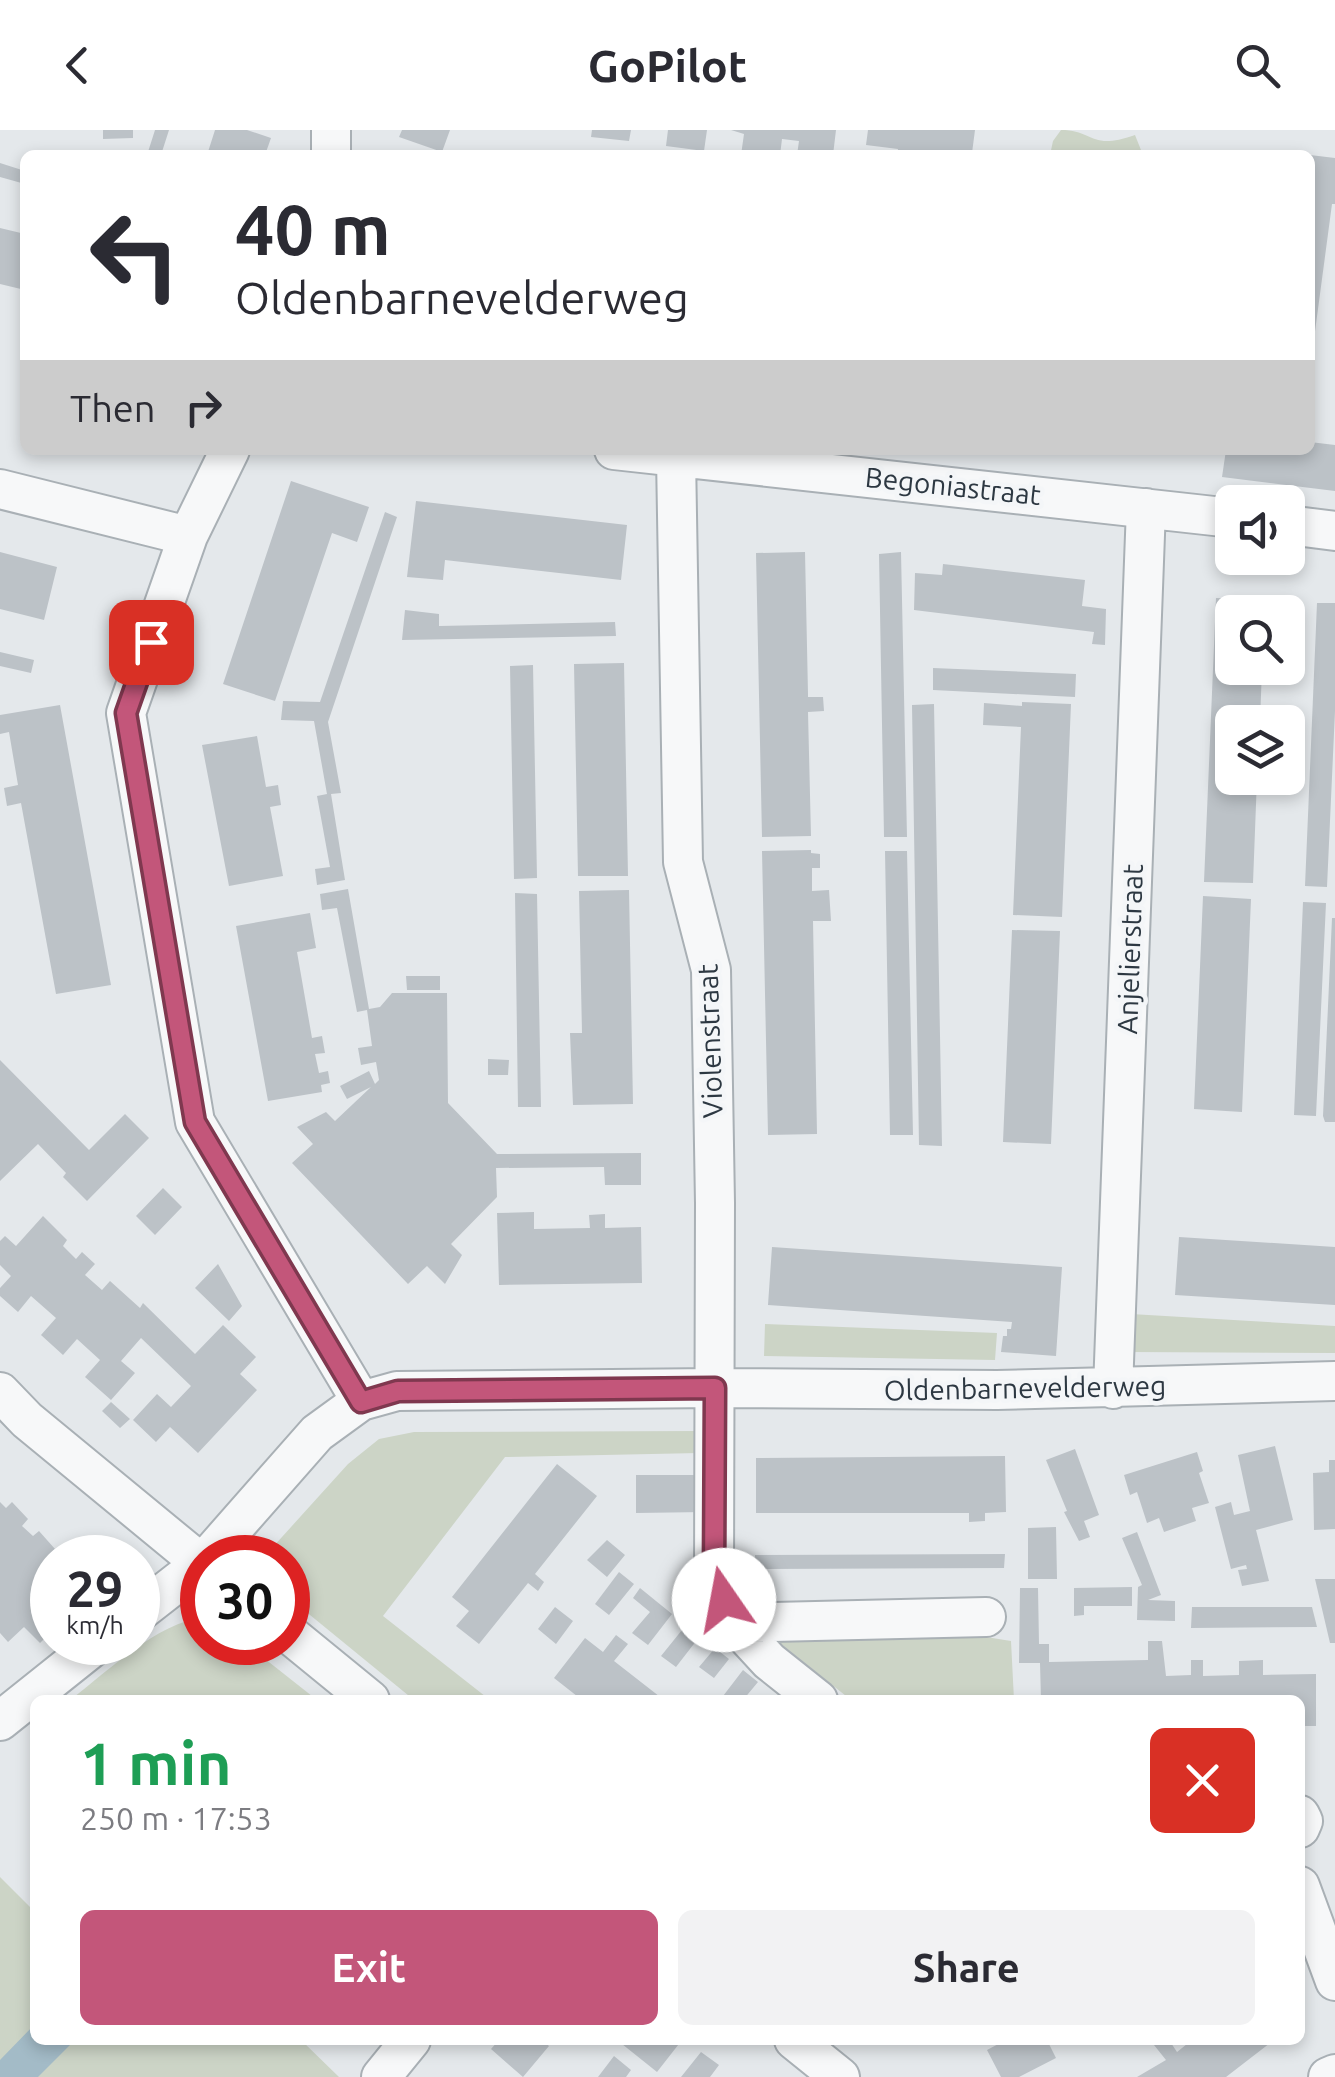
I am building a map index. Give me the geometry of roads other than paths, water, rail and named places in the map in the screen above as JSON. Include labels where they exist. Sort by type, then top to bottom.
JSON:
[{"type":"street","points":[[228,455],[188,536],[126,713],[195,1122],[361,1402]]},
{"type":"street","name":"Begoniastraat","points":[[658,455],[1215,516]]},
{"type":"street","name":"Violenstraat","points":[[676,457],[683,862],[711,970],[715,1388]]},
{"type":"street","points":[[0,489],[188,536]]},
{"type":"street","name":"Anjelierstraat","points":[[1113,1389],[1146,508]]},
{"type":"street","points":[[1305,528],[1335,532]]},
{"type":"street","name":"Oldenbarnevelderweg","points":[[227,1535],[317,1433],[361,1402],[398,1391],[1113,1389],[1335,1381]]},
{"type":"street","points":[[715,1388],[714,1577],[734,1623],[770,1662],[812,1695]]},
{"type":"street","points":[[0,1392],[27,1420],[180,1543]]},
{"type":"street","name":"Oldenbarnevelderweg","points":[[160,1596],[180,1580]]},
{"type":"street","points":[[734,1623],[986,1618]]},
{"type":"street","points":[[310,1651],[364,1695]]},
{"type":"street","points":[[33,1695],[71,1665]]},
{"type":"street","points":[[0,1721],[30,1697]]},
{"type":"street","points":[[1305,1900],[1335,1981]]},
{"type":"street","points":[[380,2077],[407,2045]]},
{"type":"street","points":[[809,2045],[840,2077]]},
{"type":"water","points":[[30,2029],[30,2045],[70,2045],[38,2077],[0,2077],[0,2060]]}]
